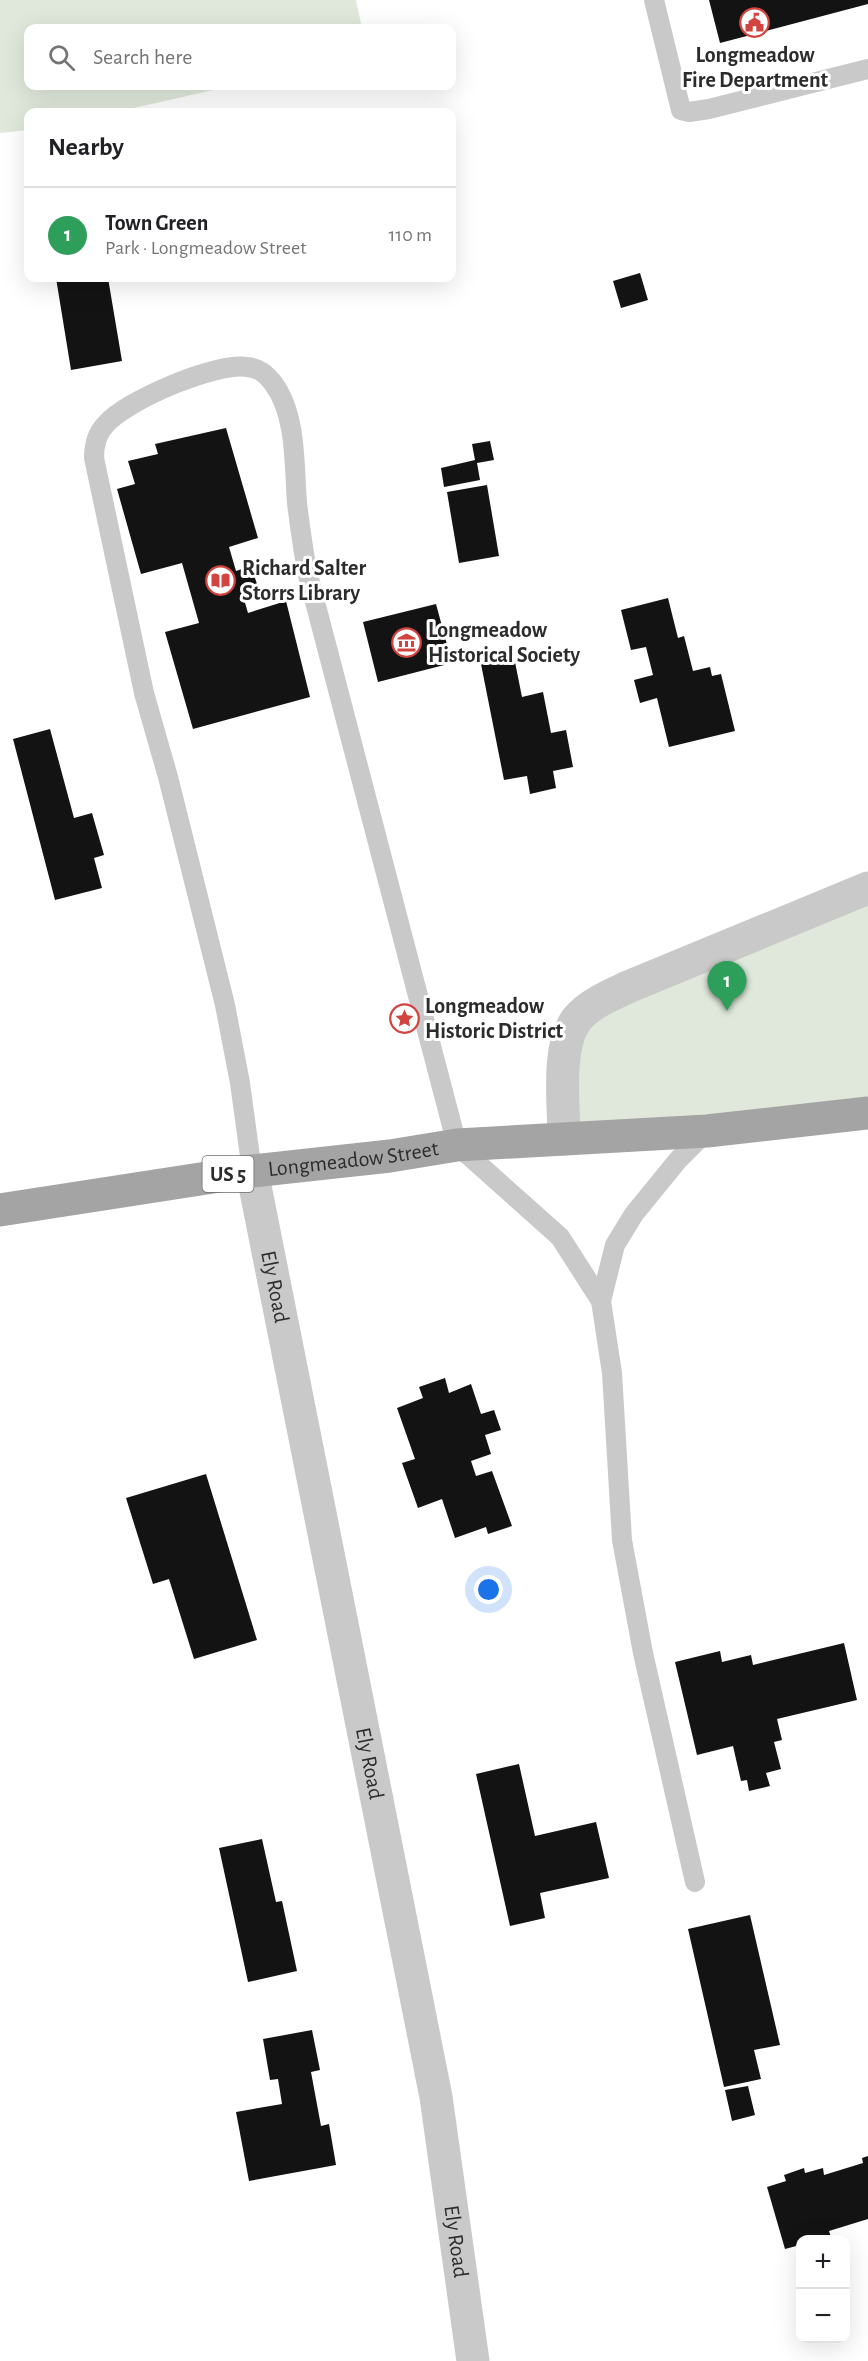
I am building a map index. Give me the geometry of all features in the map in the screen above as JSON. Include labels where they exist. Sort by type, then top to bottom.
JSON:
[{"type":"main road","name":"Longmeadow Street","points":[[0,1210],[252,1170],[390,1156],[457,1145],[707,1131],[868,1113]]},
{"type":"street","points":[[564,1139],[563,1092],[566,1041],[577,1019],[596,1003],[628,987],[868,888]]},
{"type":"street","name":"Ely Road","points":[[252,1170],[436,2097],[473,2361]]},
{"type":"lane","points":[[654,0],[681,110],[689,112],[709,109],[868,69]]},
{"type":"lane","points":[[252,1170],[240,1083],[225,1005],[168,777],[144,693],[94,458],[97,440],[105,424],[131,404],[200,375],[245,366],[261,370],[267,375],[278,389],[286,410],[291,432],[301,541],[308,575],[457,1145],[560,1236],[601,1302]]},
{"type":"lane","points":[[695,1882],[643,1653],[622,1540],[612,1373],[601,1302],[615,1245],[634,1214],[678,1160],[707,1131]]},
{"type":"shaded area","points":[[0,0],[356,0],[361,24],[24,24],[24,90],[213,90],[134,108],[24,108],[24,130],[0,133]]},
{"type":"shaded area","points":[[868,888],[868,1113],[564,1139],[577,1019]]},
{"type":"building","name":"Longmeadow Fire Department","points":[[709,0],[868,0],[868,4],[720,43]]},
{"type":"building","points":[[640,273],[648,300],[621,308],[613,281]]},
{"type":"building","points":[[57,282],[109,282],[122,361],[71,370]]},
{"type":"building","name":"Richard Salter Storrs Library","points":[[226,428],[258,538],[229,547],[236,571],[251,566],[257,584],[241,589],[248,613],[286,601],[310,697],[193,729],[165,632],[199,623],[182,563],[141,574],[117,489],[135,484],[128,461],[158,454],[155,444]]},
{"type":"building","points":[[490,441],[494,460],[477,463],[480,480],[444,487],[441,468],[475,460],[472,444]]},
{"type":"building","points":[[487,485],[499,556],[459,563],[447,492]]},
{"type":"building","points":[[668,598],[678,638],[684,636],[693,671],[710,667],[712,676],[721,674],[735,731],[669,747],[657,698],[640,703],[634,680],[653,675],[646,647],[631,650],[621,610]]},
{"type":"building","name":"Longmeadow Historical Society","points":[[436,604],[452,663],[378,682],[363,622]]},
{"type":"building","points":[[514,657],[522,697],[543,692],[551,733],[566,730],[573,767],[553,771],[556,788],[530,794],[527,776],[504,780],[481,664]]},
{"type":"building","points":[[50,729],[74,818],[92,813],[104,855],[94,858],[102,888],[55,900],[13,739]]},
{"type":"building","points":[[445,1378],[449,1393],[471,1384],[481,1414],[494,1410],[501,1430],[485,1435],[491,1454],[471,1461],[476,1476],[492,1471],[512,1526],[488,1534],[486,1527],[455,1538],[442,1499],[418,1508],[402,1463],[415,1459],[397,1408],[423,1398],[419,1387]]},
{"type":"building","points":[[206,1474],[257,1640],[194,1659],[169,1579],[153,1584],[126,1498]]},
{"type":"building","points":[[844,1643],[857,1700],[777,1719],[782,1740],[774,1742],[781,1769],[766,1773],[770,1786],[749,1791],[747,1780],[741,1781],[733,1746],[697,1755],[675,1662],[720,1651],[722,1662],[751,1655],[753,1665]]},
{"type":"building","points":[[519,1764],[535,1836],[596,1822],[609,1878],[540,1893],[545,1918],[510,1926],[476,1774]]},
{"type":"building","points":[[262,1839],[276,1902],[282,1901],[297,1971],[248,1982],[219,1848]]},
{"type":"building","points":[[750,1915],[780,2045],[754,2050],[761,2079],[724,2087],[688,1929]]},
{"type":"building","points":[[312,2030],[320,2070],[311,2072],[321,2126],[329,2124],[336,2165],[249,2181],[236,2112],[282,2104],[278,2079],[270,2080],[263,2039]]},
{"type":"building","points":[[748,2086],[755,2115],[732,2121],[725,2090]]},
{"type":"building","points":[[868,2156],[868,2219],[829,2231],[830,2235],[796,2235],[796,2246],[785,2249],[767,2187],[786,2181],[784,2175],[804,2168],[805,2173],[823,2168],[824,2175],[863,2163],[862,2158]]},
{"type":"place","name":"Longmeadow Fire Department","points":[[755,23]]},
{"type":"place","name":"Richard Salter Storrs Library","points":[[221,581]]},
{"type":"place","name":"Longmeadow Historical Society","points":[[407,643]]},
{"type":"place","name":"Town Green","points":[[727,1011]]},
{"type":"place","name":"Longmeadow Historic District","points":[[404,1019]]}]
